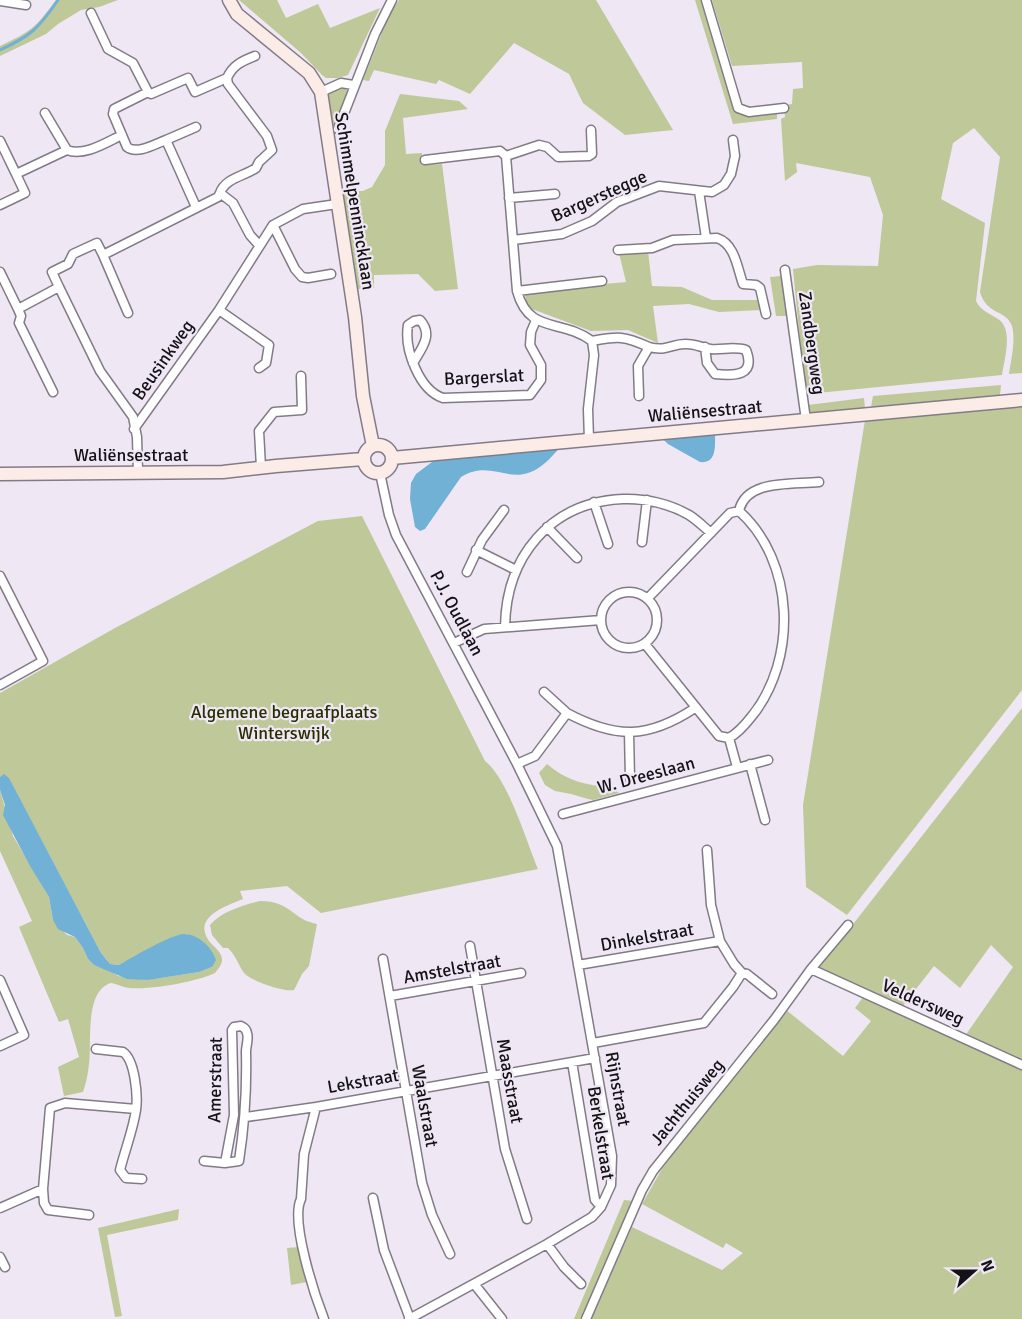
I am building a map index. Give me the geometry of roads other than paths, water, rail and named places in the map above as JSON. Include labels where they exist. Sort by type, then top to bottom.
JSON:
[{"type":"street","name":"Schimmelpennincklaan","points":[[229,0],[237,14],[309,73],[321,92],[355,317],[363,396],[374,446]]},
{"type":"street","points":[[338,129],[353,86],[392,0]]},
{"type":"street","points":[[706,0],[738,108],[749,112],[784,108]]},
{"type":"street","points":[[0,1],[26,5]]},
{"type":"street","points":[[91,13],[108,49],[133,63],[148,92]]},
{"type":"street","points":[[103,255],[218,197],[221,188],[232,179],[256,168],[259,162],[270,154],[272,150],[267,136],[228,84],[227,78],[230,70],[237,64],[255,56]]},
{"type":"street","points":[[196,127],[166,140],[131,151],[127,147],[113,114],[114,109],[148,92],[151,94],[188,78],[195,92],[227,78]]},
{"type":"street","points":[[321,92],[341,83],[353,86]]},
{"type":"street","points":[[45,113],[67,150],[73,152],[81,152],[122,135]]},
{"type":"street","points":[[506,156],[539,145],[547,147],[558,157],[588,156],[592,154],[591,130]]},
{"type":"street","points":[[166,140],[196,207]]},
{"type":"street","name":"Bargerstegge","points":[[513,240],[562,234],[592,221],[617,202],[659,186],[712,192],[724,185],[731,174],[735,156],[732,140]]},
{"type":"street","points":[[0,141],[25,193],[0,205]]},
{"type":"street","points":[[16,174],[67,150]]},
{"type":"street","points":[[425,160],[500,151],[506,156],[517,291],[521,306],[536,320],[581,333],[592,341],[617,337],[627,338],[661,351],[686,343],[746,350],[750,361],[749,367],[746,371],[730,376],[715,374],[707,363],[705,347]]},
{"type":"street","points":[[699,191],[706,238]]},
{"type":"street","points":[[220,193],[233,203],[250,235],[259,245]]},
{"type":"street","points":[[509,198],[555,194]]},
{"type":"street","points":[[331,274],[302,277],[295,269],[273,225],[303,209],[337,204]]},
{"type":"street","name":"Beusinkweg","points":[[134,429],[219,310],[273,225]]},
{"type":"street","points":[[618,250],[652,248],[673,240],[706,238],[723,240],[730,247],[743,284],[756,285],[760,288],[766,314]]},
{"type":"street","points":[[128,314],[97,243],[73,254],[68,264],[52,272],[100,371],[133,417],[137,437],[138,473]]},
{"type":"street","name":"Zandbergweg","points":[[785,270],[806,420]]},
{"type":"street","points":[[0,272],[21,316],[19,323],[53,392]]},
{"type":"street","points":[[517,291],[603,281]]},
{"type":"street","points":[[18,309],[59,287]]},
{"type":"street","points":[[219,310],[269,345],[266,363],[259,368]]},
{"type":"street","name":"Bargerslat","points":[[413,363],[427,388],[433,395],[442,398],[530,395],[541,380],[541,365],[530,345],[531,332],[536,320]]},
{"type":"street","points":[[589,440],[588,409],[594,355],[592,341]]},
{"type":"street","points":[[639,396],[638,366],[649,347]]},
{"type":"street","points":[[261,467],[259,430],[274,412],[302,410],[301,376]]},
{"type":"street","name":"Waliënsestraat","points":[[392,458],[1022,400]]},
{"type":"street","points":[[378,445],[387,449],[392,458],[389,468],[380,473],[367,468],[363,459],[365,453],[378,445]]},
{"type":"street","name":"Waliënsestraat","points":[[0,474],[224,472],[363,459]]},
{"type":"street","name":"P.J. Oudlaan","points":[[380,473],[396,535],[517,764]]},
{"type":"street","points":[[739,512],[741,500],[753,490],[819,482]]},
{"type":"street","points":[[505,627],[506,607],[516,570],[532,543],[547,527],[577,508],[609,499],[647,500],[690,516],[711,533]]},
{"type":"street","points":[[642,542],[647,500]]},
{"type":"street","points":[[594,502],[608,544]]},
{"type":"street","points":[[467,572],[476,550],[504,510]]},
{"type":"street","points":[[645,644],[719,736],[729,738],[736,734],[760,706],[772,684],[780,659],[784,633],[783,594],[774,565],[763,542],[739,512],[730,513],[648,598]]},
{"type":"street","points":[[547,527],[577,558]]},
{"type":"street","points":[[476,550],[516,570]]},
{"type":"street","points":[[0,576],[43,661],[0,685]]},
{"type":"street","points":[[628,591],[648,598],[657,616],[657,627],[652,636],[645,644],[633,648],[621,647],[611,641],[603,632],[601,620],[608,600],[628,591]]},
{"type":"street","points":[[454,643],[484,629],[601,620]]},
{"type":"street","points":[[544,692],[567,713],[590,725],[617,732],[656,728],[680,718],[695,708]]},
{"type":"street","points":[[517,764],[535,756],[567,713]]},
{"type":"street","points":[[629,732],[630,779]]},
{"type":"street","points":[[729,738],[737,767]]},
{"type":"street","name":"W. Dreeslaan","points":[[563,814],[768,760]]},
{"type":"street","name":"Rijnstraat","points":[[409,1319],[475,1285],[579,1226],[601,1207],[611,1185],[612,1156],[557,846],[517,764]]},
{"type":"street","points":[[750,764],[765,820]]},
{"type":"street","points":[[707,850],[711,906],[720,941],[742,973],[747,974],[772,994]]},
{"type":"street","name":"Jachthuisweg","points":[[586,1319],[642,1190],[653,1171],[848,925]]},
{"type":"street","name":"Dinkelstraat","points":[[578,964],[720,941]]},
{"type":"street","name":"Maasstraat","points":[[470,946],[505,1149],[527,1219]]},
{"type":"street","name":"Waalstraat","points":[[384,960],[422,1183],[432,1215],[450,1254]]},
{"type":"street","name":"Veldersweg","points":[[811,969],[1022,1065]]},
{"type":"street","name":"Amstelstraat","points":[[390,996],[520,973]]},
{"type":"street","points":[[592,1043],[704,1023],[742,973]]},
{"type":"street","points":[[0,980],[4,1000],[24,1035],[0,1046]]},
{"type":"street","name":"Amerstraat","points":[[238,1026],[246,1029],[248,1036],[246,1117],[239,1161],[225,1163],[234,1115],[232,1030],[238,1026]]},
{"type":"street","points":[[96,1049],[127,1054],[134,1078],[136,1109],[120,1170],[126,1178],[142,1179]]},
{"type":"street","name":"Lekstraat","points":[[324,1319],[309,1274],[300,1231],[298,1204],[301,1199],[304,1154],[316,1107],[595,1058]]},
{"type":"street","name":"Berkelstraat","points":[[572,1062],[595,1200],[601,1207]]},
{"type":"street","points":[[89,1215],[48,1210],[44,1203],[43,1189],[51,1108],[65,1103],[136,1109]]},
{"type":"street","name":"Amerstraat","points":[[246,1117],[316,1107]]},
{"type":"street","points":[[204,1161],[225,1163]]},
{"type":"street","points":[[0,1208],[43,1189]]},
{"type":"street","points":[[373,1198],[384,1250],[409,1319]]},
{"type":"street","points":[[547,1244],[564,1267],[581,1284]]},
{"type":"street","points":[[0,1257],[5,1267]]},
{"type":"street","points":[[475,1285],[502,1319]]},
{"type":"water","points":[[715,434],[714,453],[706,462],[700,462],[668,444],[662,438]]},
{"type":"water","points":[[560,447],[545,463],[532,472],[520,475],[486,470],[474,471],[461,477],[425,529],[420,531],[415,527],[410,499],[411,483],[416,474],[436,459]]},
{"type":"water","points":[[4,774],[9,778],[101,953],[110,964],[119,965],[161,942],[184,934],[194,936],[208,946],[216,960],[212,967],[199,972],[148,980],[127,979],[94,965],[75,937],[58,929],[53,920],[49,897],[3,815],[5,805],[0,790],[0,777]]},
{"type":"waterway","points":[[0,50],[34,30],[58,0]]},
{"type":"park label","name":"Algemene begraafplaats Winterswijk","points":[[284,722]]}]
